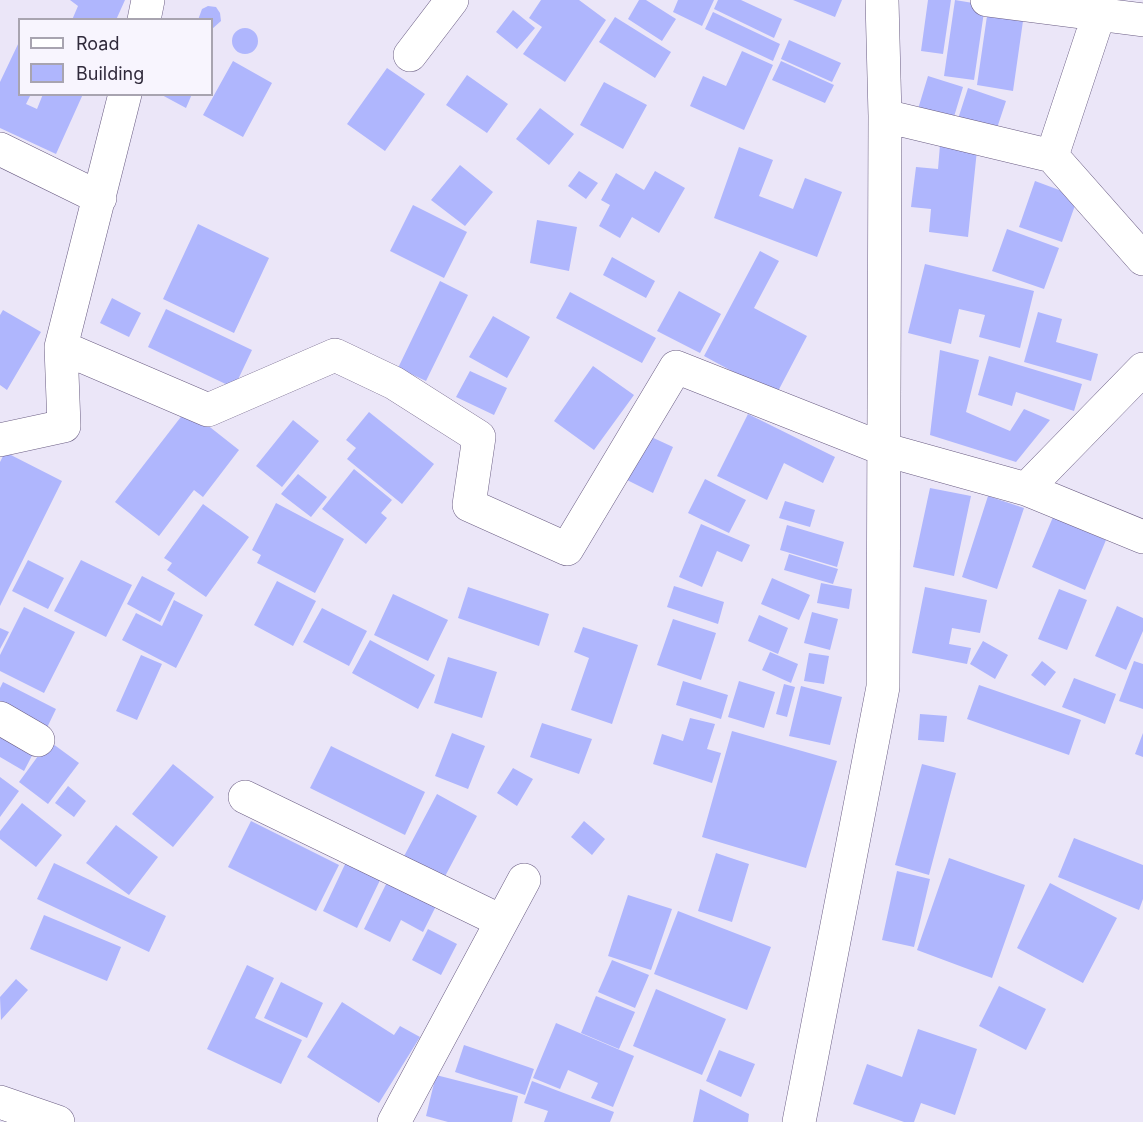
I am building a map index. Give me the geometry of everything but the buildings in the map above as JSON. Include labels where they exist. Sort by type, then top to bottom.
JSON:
[{"type":"street","points":[[144,18],[148,0]]},
{"type":"street","points":[[410,55],[452,0]]},
{"type":"street","points":[[799,1122],[883,687],[886,450],[885,116],[882,0]]},
{"type":"street","points":[[987,0],[1143,20]]},
{"type":"street","points":[[1052,156],[1099,14]]},
{"type":"street","points":[[0,440],[64,426],[61,347],[125,96]]},
{"type":"street","points":[[885,116],[1052,156],[1143,259]]},
{"type":"street","points":[[0,149],[100,198]]},
{"type":"street","points":[[61,347],[208,410],[335,354],[394,382],[479,437],[469,505],[567,549],[676,367],[886,450],[1026,489],[1143,537]]},
{"type":"street","points":[[1026,489],[1143,369]]},
{"type":"street","points":[[0,718],[38,740]]},
{"type":"street","points":[[245,797],[501,921]]},
{"type":"street","points":[[394,1122],[525,880]]},
{"type":"street","points":[[0,1102],[58,1122]]}]
